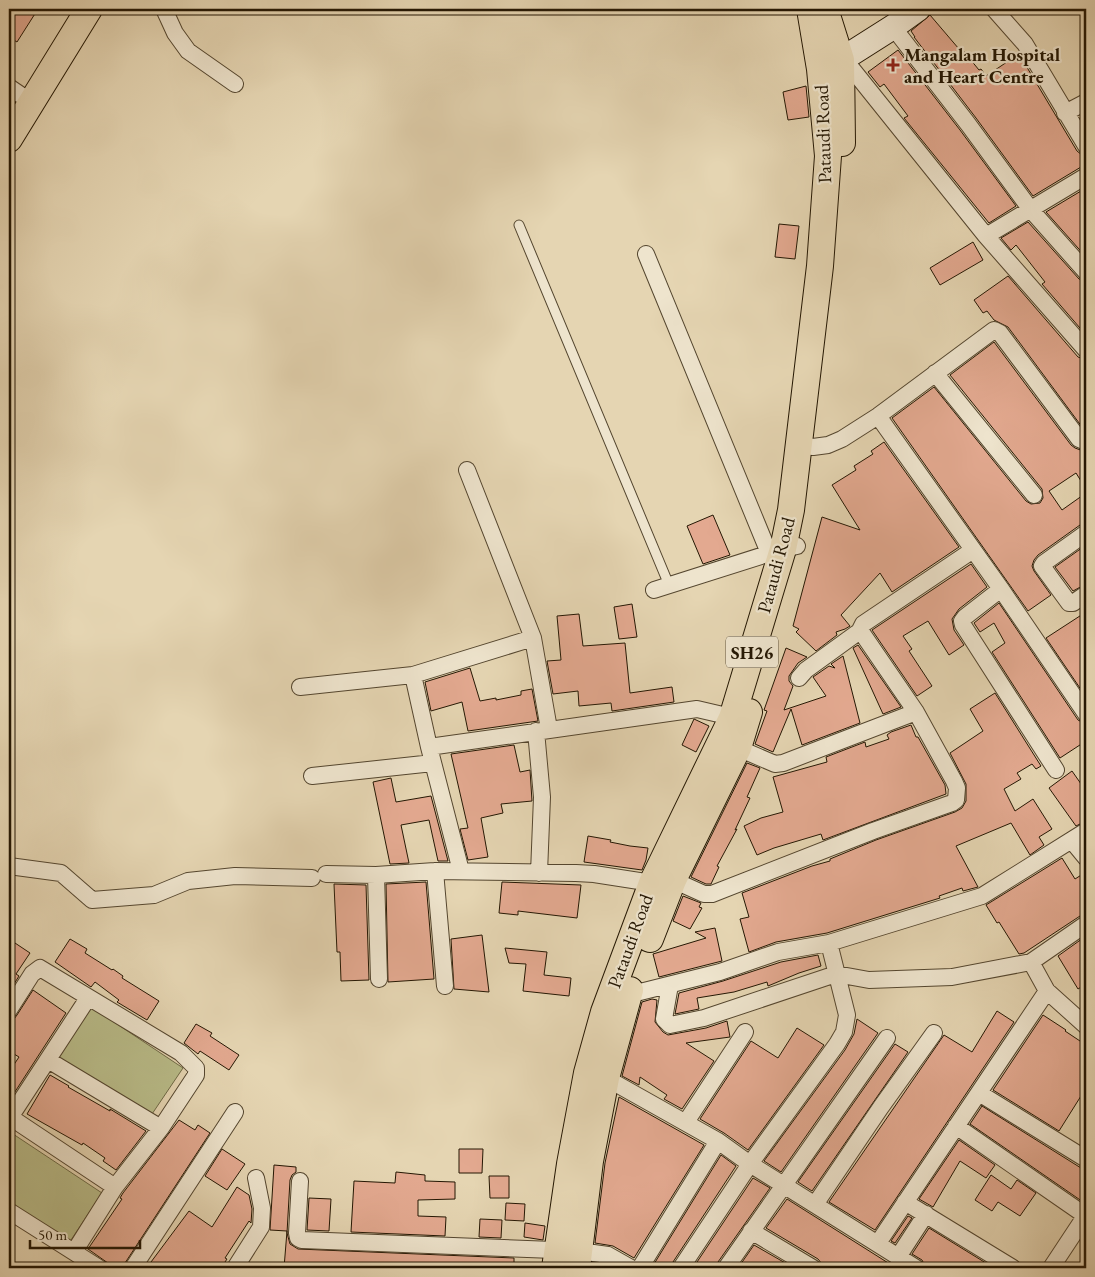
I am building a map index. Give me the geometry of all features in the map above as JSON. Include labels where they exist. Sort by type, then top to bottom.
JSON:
[{"type":"main road","points":[[9,139],[17,98],[73,9]]},
{"type":"main road","points":[[17,98],[89,9]]},
{"type":"main road","name":"Pataudi Road","points":[[806,446],[828,156],[820,69],[810,9]]},
{"type":"main road","name":"SH26","points":[[567,1260],[590,1161],[596,1075],[628,995],[664,885],[729,744],[795,561],[783,549],[806,446],[842,181],[843,59],[825,9]]},
{"type":"main road","name":"Pataudi Road","points":[[596,1075],[604,1012],[664,885]]},
{"type":"street","points":[[164,9],[175,33],[188,51],[235,84]]},
{"type":"street","points":[[918,9],[843,59],[986,236],[1086,350]]},
{"type":"street","points":[[994,9],[1025,44],[1086,146]]},
{"type":"street","points":[[893,27],[1031,210],[1086,272]]},
{"type":"street","points":[[1065,113],[1086,102]]},
{"type":"street","points":[[986,236],[1086,176]]},
{"type":"street","points":[[646,254],[783,549],[662,588]]},
{"type":"street","points":[[806,446],[828,445],[842,439],[878,416],[992,330],[1000,333],[1079,439],[1086,442]]},
{"type":"street","points":[[935,372],[1034,495]]},
{"type":"street","points":[[878,416],[1085,708]]},
{"type":"street","points":[[467,470],[533,638],[542,730],[542,797],[538,872]]},
{"type":"street","points":[[1086,533],[1042,564],[1069,603],[1073,603],[1086,594]]},
{"type":"street","points":[[799,678],[806,670],[859,632],[863,624],[973,550]]},
{"type":"street","points":[[1002,589],[965,617],[962,625],[1056,770]]},
{"type":"street","points":[[9,866],[61,873],[92,900],[154,894],[188,881],[235,876],[376,875],[435,871],[594,874],[712,894],[956,800],[957,795],[954,781],[916,712],[863,634],[859,632]]},
{"type":"street","points":[[300,686],[413,675],[533,638]]},
{"type":"street","points":[[413,675],[429,747],[461,871]]},
{"type":"street","points":[[429,747],[697,709],[739,719]]},
{"type":"street","points":[[729,744],[775,764],[783,763],[916,712]]},
{"type":"street","points":[[312,776],[433,763]]},
{"type":"street","points":[[628,995],[720,972],[778,952],[829,943],[982,896],[1086,831]]},
{"type":"street","points":[[1072,841],[1086,858]]},
{"type":"street","points":[[435,871],[445,986]]},
{"type":"street","points":[[376,875],[379,979]]},
{"type":"street","points":[[670,985],[664,1019],[670,1025],[704,1018],[836,974],[869,980],[952,976],[1031,962],[1086,924]]},
{"type":"street","points":[[681,1268],[750,1164],[844,1032],[847,1015],[829,943]]},
{"type":"street","points":[[1031,962],[1047,991],[1086,1026]]},
{"type":"street","points":[[9,1010],[32,974],[40,968],[181,1053],[196,1068],[196,1075],[161,1128],[115,1187],[74,1252]]},
{"type":"street","points":[[878,1243],[1047,991]]},
{"type":"street","points":[[88,998],[9,1118],[115,1187]]},
{"type":"street","points":[[686,1122],[745,1032]]},
{"type":"street","points":[[816,1203],[934,1033]]},
{"type":"street","points":[[726,1268],[887,1038]]},
{"type":"street","points":[[48,1060],[161,1128]]},
{"type":"street","points":[[596,1075],[718,1141],[750,1164],[816,1203],[916,1268]]},
{"type":"street","points":[[979,1094],[1086,1159]]},
{"type":"street","points":[[132,1268],[235,1112]]},
{"type":"street","points":[[956,1126],[1086,1216],[1051,1268]]},
{"type":"street","points":[[640,1268],[718,1141]]},
{"type":"street","points":[[235,1268],[261,1227],[262,1208],[256,1178]]},
{"type":"street","points":[[300,1181],[297,1233],[298,1238],[302,1240],[567,1260],[608,1255],[631,1268]]},
{"type":"street","points":[[905,1202],[1013,1268]]},
{"type":"street","points":[[9,1211],[99,1268]]},
{"type":"street","points":[[898,1257],[926,1214]]},
{"type":"street","points":[[751,1231],[812,1268]]},
{"type":"lane","points":[[519,225],[662,588]]},
{"type":"green space","points":[[90,1006],[183,1068],[150,1117],[57,1056]]},
{"type":"green space","points":[[10,1132],[102,1193],[69,1243],[9,1202]]},
{"type":"building","points":[[9,9],[38,9],[17,42],[9,37]]},
{"type":"building","points":[[930,15],[959,49],[961,48],[986,76],[1019,54],[1077,151],[1086,156],[1086,166],[1081,167],[1033,196],[914,37],[911,31]]},
{"type":"building","points":[[898,50],[1016,206],[989,223],[904,118],[908,116],[884,84],[880,87],[868,72]]},
{"type":"building","points":[[806,86],[809,117],[788,120],[783,92]]},
{"type":"building","points":[[1086,188],[1086,257],[1046,212]]},
{"type":"building","points":[[1028,222],[1079,279],[1086,282],[1086,335],[1042,284],[1045,282],[1016,245],[1011,250],[1001,238]]},
{"type":"building","points":[[779,224],[799,226],[795,259],[775,257]]},
{"type":"building","points":[[973,242],[983,260],[940,285],[930,268]]},
{"type":"building","points":[[1008,276],[1078,357],[1086,360],[1085,431],[1008,327],[994,320],[987,311],[983,313],[974,300]]},
{"type":"building","points":[[994,342],[1071,445],[1086,452],[1086,489],[1076,473],[1049,491],[1062,510],[1086,493],[1086,523],[1080,525],[1038,555],[1034,560],[1032,566],[1034,571],[1051,595],[1028,611],[892,418],[934,387],[1026,501],[1031,504],[1040,503],[1043,498],[1042,489],[950,375]]},
{"type":"building","points":[[884,442],[959,547],[892,592],[880,573],[841,615],[850,626],[836,632],[837,635],[816,651],[796,632],[799,629],[793,626],[822,517],[860,530],[832,485],[856,470],[854,466],[873,454],[871,451]]},
{"type":"building","points":[[713,515],[730,555],[703,564],[687,526]]},
{"type":"building","points":[[1086,545],[1086,584],[1073,591],[1055,567]]},
{"type":"building","points":[[971,564],[987,587],[959,609],[952,619],[954,630],[964,645],[949,655],[928,621],[903,636],[912,649],[909,651],[932,686],[917,696],[872,630]]},
{"type":"building","points":[[999,603],[1078,720],[1086,724],[1086,741],[1060,758],[992,652],[1005,643],[994,623],[980,632],[974,623]]},
{"type":"building","points":[[632,604],[637,637],[619,639],[614,607]]},
{"type":"building","points":[[1086,612],[1086,697],[1046,638]]},
{"type":"building","points":[[579,614],[583,646],[625,643],[630,693],[672,687],[674,702],[612,711],[611,703],[579,706],[578,691],[553,694],[547,661],[561,660],[557,616]]},
{"type":"building","points":[[858,645],[901,707],[883,714],[853,648]]},
{"type":"building","points":[[786,648],[807,657],[798,663],[789,676],[789,681],[793,686],[784,710],[826,696],[813,677],[829,666],[835,668],[831,664],[843,656],[860,723],[802,745],[791,709],[773,752],[755,744],[767,711],[764,710]]},
{"type":"building","points":[[470,668],[480,701],[521,695],[521,691],[532,689],[538,721],[468,731],[462,702],[431,711],[425,682]]},
{"type":"building","points":[[995,693],[1041,766],[1036,769],[1032,764],[1017,773],[1021,779],[1004,789],[1015,811],[1033,799],[1052,829],[1039,837],[1044,845],[1030,855],[1011,823],[956,846],[978,887],[963,891],[962,888],[939,896],[940,898],[827,933],[776,942],[749,952],[740,919],[749,917],[742,893],[830,861],[830,859],[876,840],[962,808],[966,801],[966,784],[950,753],[983,731],[970,709]]},
{"type":"building","points":[[694,719],[709,726],[696,752],[682,745]]},
{"type":"building","points":[[911,725],[916,737],[918,737],[945,785],[946,794],[823,840],[821,834],[757,855],[744,826],[761,818],[783,812],[773,777],[827,762],[826,757],[865,742],[866,747],[889,739],[887,735],[891,732]]},
{"type":"building","points":[[514,745],[520,772],[530,770],[532,801],[501,804],[503,813],[481,818],[488,857],[468,860],[460,829],[468,828],[451,754]]},
{"type":"building","points":[[747,763],[760,768],[747,797],[750,798],[735,830],[737,829],[717,866],[719,867],[711,884],[706,884],[691,877]]},
{"type":"building","points":[[1072,771],[1086,791],[1086,821],[1076,826],[1049,788]]},
{"type":"building","points":[[391,778],[396,802],[431,796],[448,861],[438,861],[429,820],[401,825],[409,863],[390,864],[373,782]]},
{"type":"building","points":[[588,836],[630,846],[648,848],[642,870],[584,862]]},
{"type":"building","points":[[1062,858],[1075,879],[1086,872],[1086,914],[1080,916],[1024,953],[1019,954],[986,905]]},
{"type":"building","points":[[426,882],[434,979],[388,982],[386,884]]},
{"type":"building","points":[[502,882],[581,885],[577,918],[518,911],[518,915],[499,913]]},
{"type":"building","points":[[334,884],[366,885],[369,980],[341,981],[340,952],[337,952]]},
{"type":"building","points":[[683,896],[701,903],[699,907],[702,908],[690,929],[673,921]]},
{"type":"building","points":[[715,928],[722,961],[659,977],[653,954],[706,938],[695,932]]},
{"type":"building","points":[[482,935],[489,992],[454,989],[451,939]]},
{"type":"building","points":[[1086,936],[1086,984],[1078,989],[1058,956]]},
{"type":"building","points":[[70,939],[87,949],[85,953],[113,969],[123,976],[122,978],[159,1001],[147,1020],[117,1002],[119,1000],[95,982],[91,987],[55,962]]},
{"type":"building","points":[[15,943],[30,953],[16,974],[19,976],[9,992],[9,953]]},
{"type":"building","points":[[505,948],[547,952],[544,975],[571,978],[569,996],[523,991],[526,964],[509,963]]},
{"type":"building","points":[[818,955],[821,966],[768,986],[767,982],[734,992],[697,998],[699,1009],[675,1014],[679,993],[781,962]]},
{"type":"building","points":[[33,990],[66,1013],[9,1101],[9,1072],[19,1057],[9,1051],[9,1020],[14,1019]]},
{"type":"building","points":[[652,999],[657,1000],[655,1022],[668,1035],[706,1028],[727,1021],[730,1037],[686,1043],[714,1061],[682,1109],[664,1099],[667,1095],[640,1077],[639,1085],[622,1076],[642,1002]]},
{"type":"building","points":[[997,1011],[1014,1022],[875,1230],[829,1202],[944,1035],[972,1052]]},
{"type":"building","points":[[1043,1015],[1083,1043],[1081,1045],[1086,1048],[1086,1088],[1059,1131],[993,1090]]},
{"type":"building","points":[[857,1019],[878,1033],[781,1172],[764,1161],[845,1050],[854,1034]]},
{"type":"building","points":[[196,1024],[212,1033],[210,1036],[239,1055],[229,1070],[200,1051],[198,1054],[184,1043]]},
{"type":"building","points":[[797,1028],[824,1045],[748,1150],[700,1119],[751,1041],[778,1058]]},
{"type":"building","points":[[895,1044],[908,1052],[812,1191],[798,1182]]},
{"type":"building","points":[[50,1075],[146,1131],[116,1170],[103,1161],[105,1158],[83,1143],[82,1145],[27,1114]]},
{"type":"building","points":[[619,1097],[704,1145],[634,1258],[613,1246],[595,1243],[605,1163]]},
{"type":"building","points":[[982,1106],[1081,1168],[1086,1169],[1086,1204],[970,1124]]},
{"type":"building","points":[[179,1120],[195,1130],[198,1125],[210,1133],[123,1268],[115,1268],[88,1249],[122,1199],[120,1198],[123,1193]]},
{"type":"building","points":[[959,1140],[995,1165],[986,1178],[960,1161],[933,1207],[919,1199]]},
{"type":"building","points":[[222,1149],[245,1164],[227,1190],[205,1176]]},
{"type":"building","points":[[459,1149],[483,1149],[482,1173],[459,1173]]},
{"type":"building","points":[[721,1155],[736,1166],[673,1262],[671,1268],[660,1268],[654,1264]]},
{"type":"building","points":[[274,1165],[296,1167],[296,1172],[290,1180],[287,1233],[290,1244],[298,1249],[514,1258],[514,1268],[284,1268],[287,1231],[270,1230]]},
{"type":"building","points":[[396,1172],[425,1175],[425,1181],[455,1182],[455,1199],[418,1200],[418,1216],[446,1217],[445,1236],[351,1232],[354,1181],[395,1183]]},
{"type":"building","points":[[991,1175],[1011,1189],[1017,1180],[1036,1193],[1020,1216],[998,1202],[992,1211],[975,1200]]},
{"type":"building","points":[[489,1176],[509,1176],[509,1198],[490,1198]]},
{"type":"building","points":[[753,1178],[770,1188],[718,1262],[716,1268],[693,1268]]},
{"type":"building","points":[[237,1187],[249,1195],[252,1209],[251,1223],[249,1221],[225,1258],[227,1259],[221,1268],[160,1268],[151,1262],[189,1211],[212,1227]]},
{"type":"building","points":[[309,1198],[331,1199],[329,1231],[307,1230]]},
{"type":"building","points":[[787,1199],[898,1268],[823,1268],[818,1259],[766,1228]]},
{"type":"building","points":[[506,1203],[525,1204],[524,1221],[505,1220]]},
{"type":"building","points":[[908,1216],[912,1218],[895,1243],[891,1241]]},
{"type":"building","points":[[480,1219],[502,1220],[501,1238],[479,1237]]},
{"type":"building","points":[[525,1223],[545,1226],[543,1240],[524,1237]]},
{"type":"building","points":[[929,1228],[994,1268],[926,1268],[922,1260],[912,1254]]},
{"type":"building","points":[[754,1245],[794,1268],[738,1268]]},
{"type":"building","points":[[593,1263],[605,1265],[611,1268],[592,1268]]},
{"type":"place","name":"Mangalam Hospital and Heart Centre","points":[[893,65]]}]
